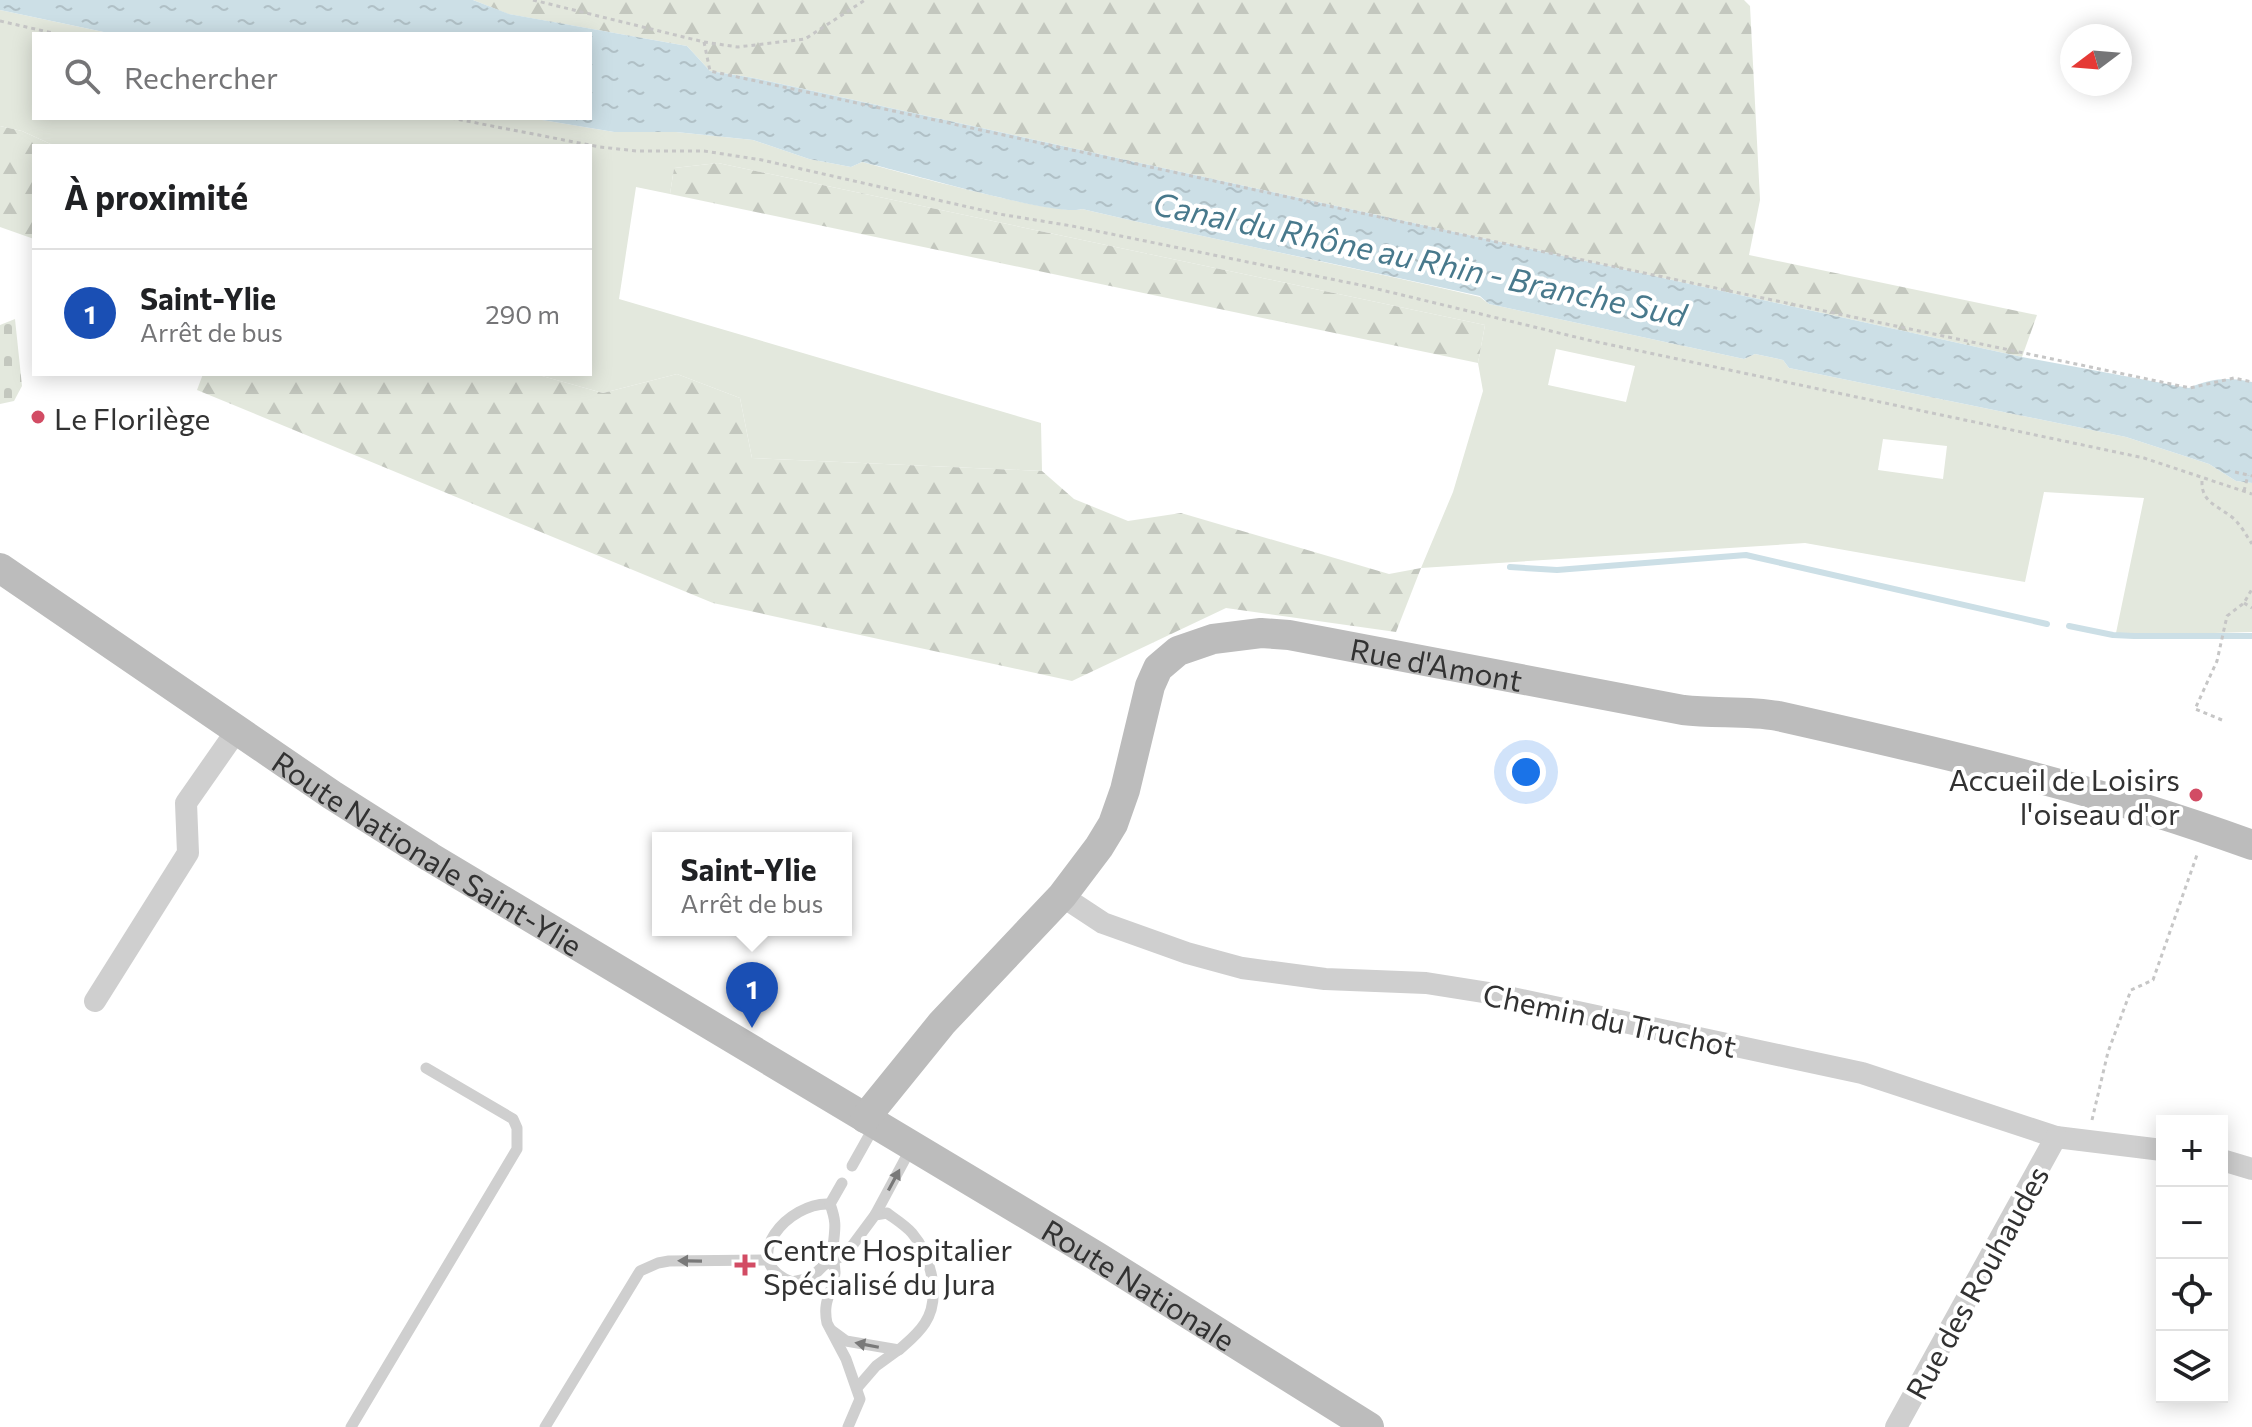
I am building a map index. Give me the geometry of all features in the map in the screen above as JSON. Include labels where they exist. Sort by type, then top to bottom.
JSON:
[{"type":"street","name":"Route Nationale Saint-Ylie","points":[[4,579],[430,857],[870,1121]]},
{"type":"street","name":"Rue d'Amont","points":[[870,1121],[942,1023],[1062,896],[1099,847],[1113,824],[1125,790],[1150,686],[1158,668],[1178,651],[1194,644],[1237,634],[1261,633],[1329,642],[1683,710],[1754,712],[1778,716],[2039,777],[2201,826],[2252,845]]},
{"type":"street","points":[[95,1001],[188,853],[186,803],[237,730]]},
{"type":"street","name":"Chemin du Truchot","points":[[1062,896],[1103,923],[1187,953],[1242,968],[1325,979],[1426,983],[1489,993],[1862,1073],[2056,1137],[2156,1149]]},
{"type":"street","name":"Route Nationale","points":[[870,1121],[1096,1256],[1369,1427]]},
{"type":"street","name":"Rue des Rouhaudes","points":[[1896,1427],[2056,1137]]},
{"type":"street","points":[[2228,1162],[2252,1169]]},
{"type":"lane","points":[[351,1427],[517,1149],[517,1128],[513,1119],[426,1068]]},
{"type":"lane","points":[[852,1166],[870,1121]]},
{"type":"lane","points":[[830,1204],[817,1203],[806,1207],[782,1224],[770,1243],[768,1260],[774,1271],[792,1282],[811,1278],[824,1265],[846,1254],[875,1215],[912,1146]]},
{"type":"lane","points":[[842,1183],[830,1204],[837,1232],[832,1249],[835,1276],[826,1299],[825,1314],[860,1399],[848,1427]]},
{"type":"lane","points":[[857,1388],[876,1366],[915,1337],[927,1320],[933,1303],[932,1281],[923,1250],[912,1233],[887,1213],[875,1215]]},
{"type":"lane","points":[[545,1427],[640,1271],[669,1261],[768,1260]]},
{"type":"lane","points":[[831,1330],[846,1341],[899,1350]]},
{"type":"path","points":[[533,0],[704,42],[738,47],[805,39],[865,0]]},
{"type":"path","points":[[0,21],[48,32]]},
{"type":"path","points":[[704,42],[710,71],[2190,388],[2234,378],[2252,382]]},
{"type":"path","points":[[460,120],[583,144]]},
{"type":"path","points":[[592,146],[637,151],[704,151],[762,160],[999,214],[1365,286],[1588,340],[2144,458],[2252,494]]},
{"type":"path","points":[[2235,472],[2250,476],[2243,493]]},
{"type":"path","points":[[2203,479],[2201,484],[2205,496],[2213,506],[2233,518],[2252,544]]},
{"type":"path","points":[[2222,720],[2195,709],[2223,640],[2227,616],[2244,603],[2252,589]]},
{"type":"path","points":[[2244,603],[2252,608]]},
{"type":"path","points":[[2090,1129],[2108,1052],[2131,990],[2153,980],[2198,852],[2192,850],[2201,826]]},
{"type":"green space","points":[[473,0],[1744,0],[1750,6],[1760,200],[1749,255],[2037,315],[2022,357],[754,78],[710,71],[687,46],[508,14]]},
{"type":"green space","points":[[0,10],[104,32],[32,32],[32,120],[542,120],[614,132],[676,132],[753,140],[809,159],[851,167],[862,162],[1012,200],[1068,210],[1082,209],[1480,297],[1489,304],[1744,359],[1755,354],[1783,360],[1789,368],[2126,437],[2209,464],[2236,481],[2252,483],[2252,632],[2116,633],[2144,498],[2044,492],[2025,582],[1805,543],[1421,568],[1453,492],[1483,391],[1478,363],[1485,325],[718,163],[674,168],[670,194],[636,187],[619,299],[1041,423],[1042,471],[752,458],[740,398],[677,374],[603,393],[542,376],[592,376],[592,144],[51,144],[22,131],[0,126]],"holes":[[[1556,349],[1635,366],[1626,402],[1548,385]],[[1883,439],[1947,446],[1943,479],[1878,470]]]},
{"type":"green space","points":[[0,126],[22,131],[51,144],[32,144],[32,238],[0,227]]},
{"type":"green space","points":[[718,163],[1485,325],[1478,363],[670,194],[674,168]]},
{"type":"green space","points":[[15,319],[22,386],[14,401],[0,404],[0,325]]},
{"type":"green space","points":[[677,374],[740,398],[752,458],[1042,471],[1074,499],[1128,521],[1181,513],[1389,574],[1421,568],[1396,632],[1226,608],[1072,681],[713,603],[197,390],[202,376],[542,376],[603,393]]},
{"type":"water","name":"Canal du Rhône au Rhin - Branche Sud","points":[[0,0],[473,0],[509,14],[687,46],[710,71],[754,78],[2022,357],[2189,388],[2220,379],[2252,382],[2252,483],[2236,481],[2209,464],[2126,437],[1789,368],[1783,360],[1755,354],[1744,359],[1489,304],[1480,296],[1082,209],[1043,207],[862,162],[851,167],[809,159],[753,140],[676,132],[614,132],[542,120],[592,120],[592,32],[104,32],[0,10]]},
{"type":"waterway","points":[[1510,567],[1557,570],[1746,555],[2047,624]]},
{"type":"waterway","points":[[2069,626],[2113,635],[2252,636]]},
{"type":"place","name":"Le Florilège","points":[[38,417]]},
{"type":"place","name":"Accueil de Loisirs l'oiseau d'or","points":[[2196,795]]},
{"type":"place","name":"Saint-Ylie","points":[[752,1028]]},
{"type":"place","name":"Centre Hospitalier Spécialisé du Jura","points":[[745,1265]]}]
